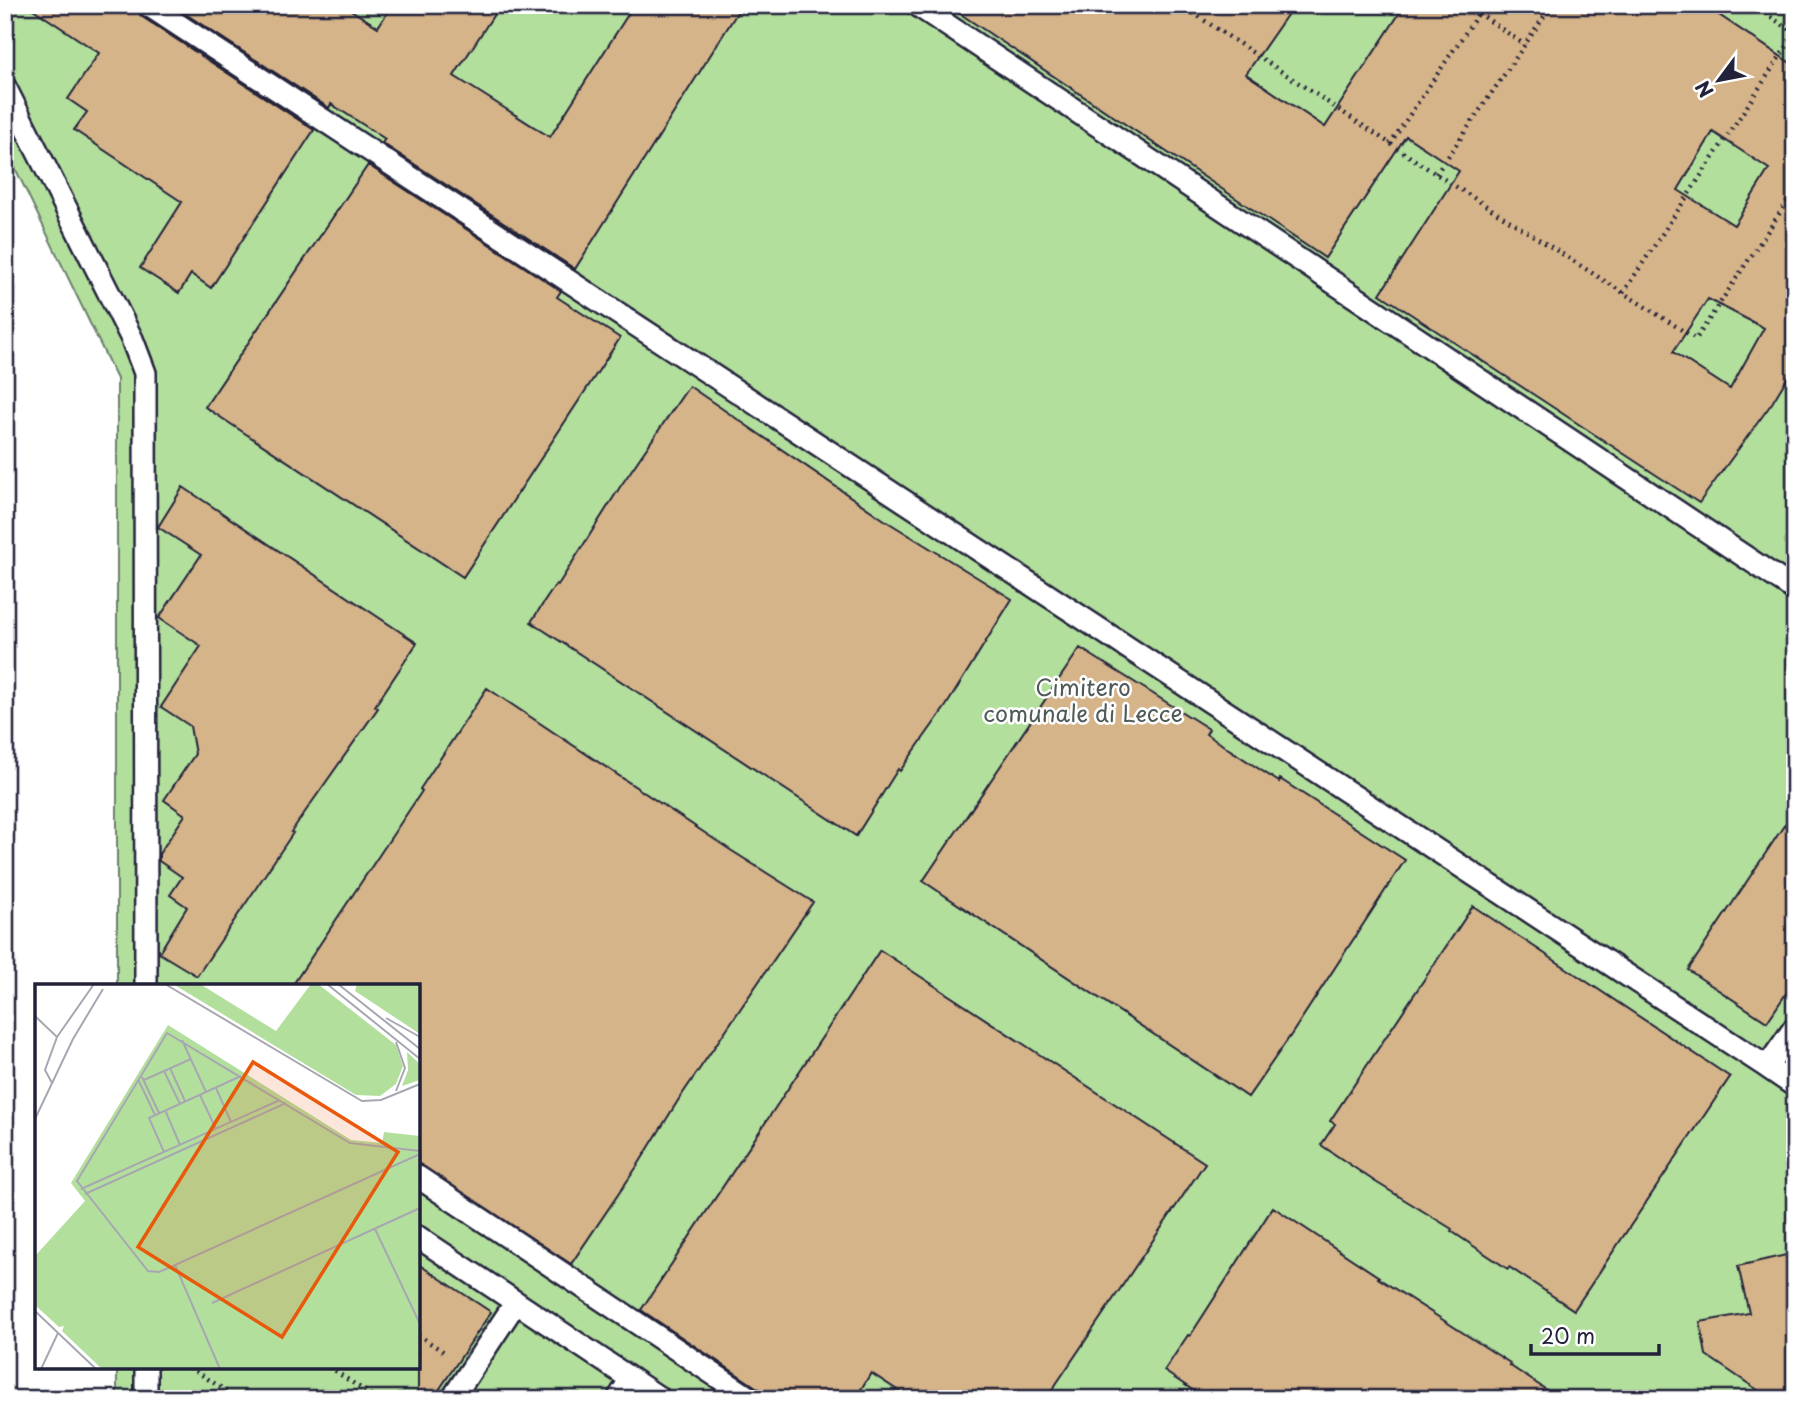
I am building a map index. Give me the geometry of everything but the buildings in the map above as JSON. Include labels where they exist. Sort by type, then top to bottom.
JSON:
[{"type":"lane","points":[[148,5],[1795,1086]]},
{"type":"lane","points":[[917,5],[1795,590]]},
{"type":"lane","points":[[5,87],[132,339],[145,373],[146,984]]},
{"type":"lane","points":[[1768,1067],[1795,1027]]},
{"type":"lane","points":[[420,1178],[751,1399]]},
{"type":"lane","points":[[420,1238],[662,1399]]},
{"type":"lane","points":[[452,1399],[516,1302]]},
{"type":"lane","points":[[146,1369],[146,1399]]},
{"type":"lane","points":[[618,1399],[631,1379]]},
{"type":"path","points":[[1181,5],[1436,174],[1696,339],[1795,190]]},
{"type":"path","points":[[1467,5],[1525,45]]},
{"type":"path","points":[[1390,144],[1484,5]]},
{"type":"path","points":[[1436,174],[1552,5]]},
{"type":"path","points":[[1623,293],[1795,34],[1753,5]]},
{"type":"path","points":[[193,1369],[238,1399]]},
{"type":"path","points":[[332,1369],[377,1399]]},
{"type":"green space","name":"Cimitero comunale di Lecce","points":[[5,5],[1795,5],[1795,1399],[117,1399],[117,1369],[420,1369],[420,984],[117,984],[117,379],[5,147]]}]
